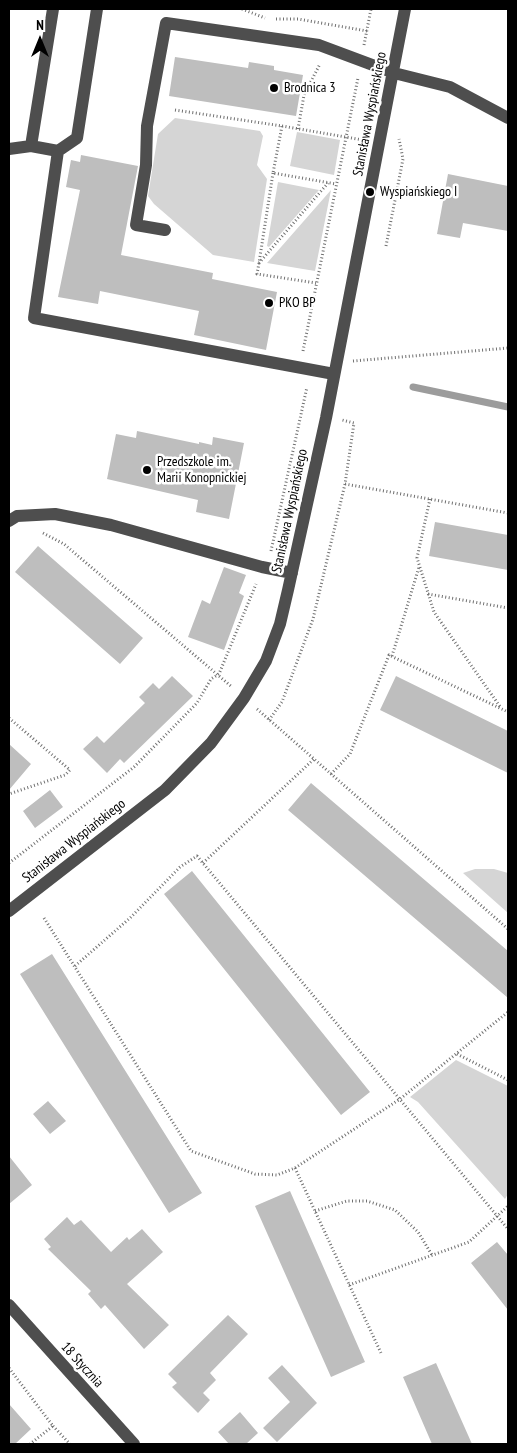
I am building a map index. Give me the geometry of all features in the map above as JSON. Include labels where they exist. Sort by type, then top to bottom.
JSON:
[{"type":"street","points":[[31,146],[53,9]]},
{"type":"street","points":[[9,149],[31,146],[58,151],[77,138],[97,9]]},
{"type":"street","name":"Stanisława Wyspiańskiego","points":[[9,911],[165,790],[210,743],[244,698],[266,661],[280,624],[326,418],[405,9]]},
{"type":"street","points":[[165,230],[136,225],[146,165],[147,126],[166,23],[319,45],[394,73],[450,87],[508,118]]},
{"type":"street","points":[[58,151],[34,318],[334,374]]},
{"type":"street","points":[[9,521],[17,516],[56,514],[111,525],[292,574]]},
{"type":"street","name":"18 Stycznia","points":[[9,1305],[134,1444]]},
{"type":"path","points":[[242,9],[269,19],[298,19],[367,31]]},
{"type":"path","points":[[9,863],[134,767],[197,703],[211,680],[219,674],[262,567],[269,557],[308,388],[297,380],[299,367],[371,9]]},
{"type":"path","points":[[298,129],[304,94],[327,48],[333,25]]},
{"type":"path","points":[[175,110],[352,138]]},
{"type":"path","points":[[282,126],[257,274],[316,283]]},
{"type":"path","points":[[273,173],[336,184]]},
{"type":"path","points":[[259,263],[329,183]]},
{"type":"path","points":[[350,369],[351,361],[508,348]]},
{"type":"path","points":[[341,420],[343,412]]},
{"type":"path","points":[[269,720],[282,702],[305,645],[345,484],[354,423],[326,418]]},
{"type":"path","points":[[345,484],[508,513]]},
{"type":"path","points":[[430,499],[417,558],[434,612],[501,708]]},
{"type":"path","points":[[37,533],[44,533],[64,544],[183,647],[219,674],[508,929]]},
{"type":"path","points":[[392,656],[419,566]]},
{"type":"path","points":[[428,594],[508,608]]},
{"type":"path","points":[[331,774],[350,754],[389,654],[508,712]]},
{"type":"path","points":[[9,718],[70,770],[65,775],[9,794]]},
{"type":"path","points":[[203,864],[314,759]]},
{"type":"path","points":[[75,966],[130,918],[180,866],[197,856],[508,1229]]},
{"type":"path","points":[[44,918],[191,1151],[254,1174],[277,1175],[295,1168],[400,1099],[508,1012]]},
{"type":"path","points":[[457,1054],[508,1080]]},
{"type":"path","points":[[295,1168],[380,1353]]},
{"type":"path","points":[[315,1211],[347,1201],[367,1201],[395,1210],[418,1232],[432,1256]]},
{"type":"path","points":[[349,1285],[470,1242],[508,1206]]},
{"type":"path","points":[[9,1368],[53,1426],[70,1444]]},
{"type":"path","points":[[30,1444],[53,1426]]},
{"type":"shaded area","points":[[175,118],[260,131],[263,136],[257,165],[267,179],[254,262],[213,255],[154,204],[148,196],[158,134]]},
{"type":"shaded area","points":[[297,132],[340,140],[334,175],[290,166]]},
{"type":"shaded area","points":[[278,182],[319,190],[269,247],[267,246]]},
{"type":"shaded area","points":[[331,190],[315,271],[267,263]]},
{"type":"shaded area","points":[[475,869],[494,869],[508,873],[508,913],[463,873]]},
{"type":"shaded area","points":[[456,1060],[508,1086],[508,1194],[505,1199],[418,1102],[410,1097]]},
{"type":"building","points":[[175,57],[248,68],[249,62],[274,66],[274,70],[303,75],[296,116],[169,96]]},
{"type":"building","points":[[81,155],[138,166],[121,255],[213,273],[212,279],[277,292],[266,350],[194,335],[199,311],[100,291],[98,304],[58,297],[80,190],[66,187],[71,160],[80,162]]},
{"type":"building","points":[[448,174],[508,186],[508,231],[463,223],[460,238],[437,234]]},
{"type":"building","points":[[137,431],[199,444],[199,442],[212,445],[213,437],[244,443],[229,519],[196,512],[198,500],[107,479],[116,434],[136,438]]},
{"type":"building","points":[[435,522],[508,535],[508,570],[429,556]]},
{"type":"building","points":[[38,546],[143,638],[120,664],[15,572]]},
{"type":"building","points":[[224,567],[246,575],[239,593],[244,596],[224,650],[188,637],[202,600],[210,604]]},
{"type":"building","points":[[172,676],[193,696],[124,763],[120,759],[107,773],[83,749],[97,736],[104,743],[145,703],[139,697],[153,683],[159,689]]},
{"type":"building","points":[[396,676],[508,731],[508,773],[380,710]]},
{"type":"building","points":[[9,744],[31,764],[9,790]]},
{"type":"building","points":[[311,783],[508,951],[508,998],[288,810]]},
{"type":"building","points":[[50,790],[63,807],[35,828],[23,811]]},
{"type":"building","points":[[192,871],[370,1092],[341,1115],[164,894]]},
{"type":"building","points":[[52,954],[202,1193],[169,1213],[20,974]]},
{"type":"building","points":[[48,1101],[66,1121],[50,1134],[33,1114]]},
{"type":"building","points":[[9,1156],[32,1185],[9,1204]]},
{"type":"building","points":[[290,1191],[365,1362],[331,1377],[255,1206]]},
{"type":"building","points":[[67,1217],[74,1225],[81,1220],[111,1252],[127,1237],[129,1240],[142,1229],[163,1252],[127,1284],[169,1325],[144,1349],[105,1305],[101,1309],[88,1294],[91,1291],[48,1249],[51,1247],[44,1239]]},
{"type":"building","points":[[497,1242],[508,1255],[508,1310],[471,1263]]},
{"type":"building","points":[[228,1315],[248,1334],[210,1373],[216,1380],[203,1393],[210,1400],[198,1413],[172,1387],[177,1383],[168,1374]]},
{"type":"building","points":[[436,1363],[472,1444],[432,1444],[403,1377]]},
{"type":"building","points":[[282,1365],[317,1403],[277,1442],[263,1428],[290,1402],[268,1378]]},
{"type":"building","points":[[9,1404],[31,1429],[15,1444],[9,1444]]},
{"type":"building","points":[[240,1412],[258,1433],[246,1444],[229,1444],[218,1432]]},
{"type":"waterway","points":[[413,387],[508,407]]},
{"type":"place","name":"Brodnica 3","points":[[274,88]]},
{"type":"place","name":"Wyspiańskiego I","points":[[370,192]]},
{"type":"place","name":"PKO BP","points":[[269,303]]},
{"type":"place","name":"Przedszkole im. Marii Konopnickiej","points":[[147,470]]}]
